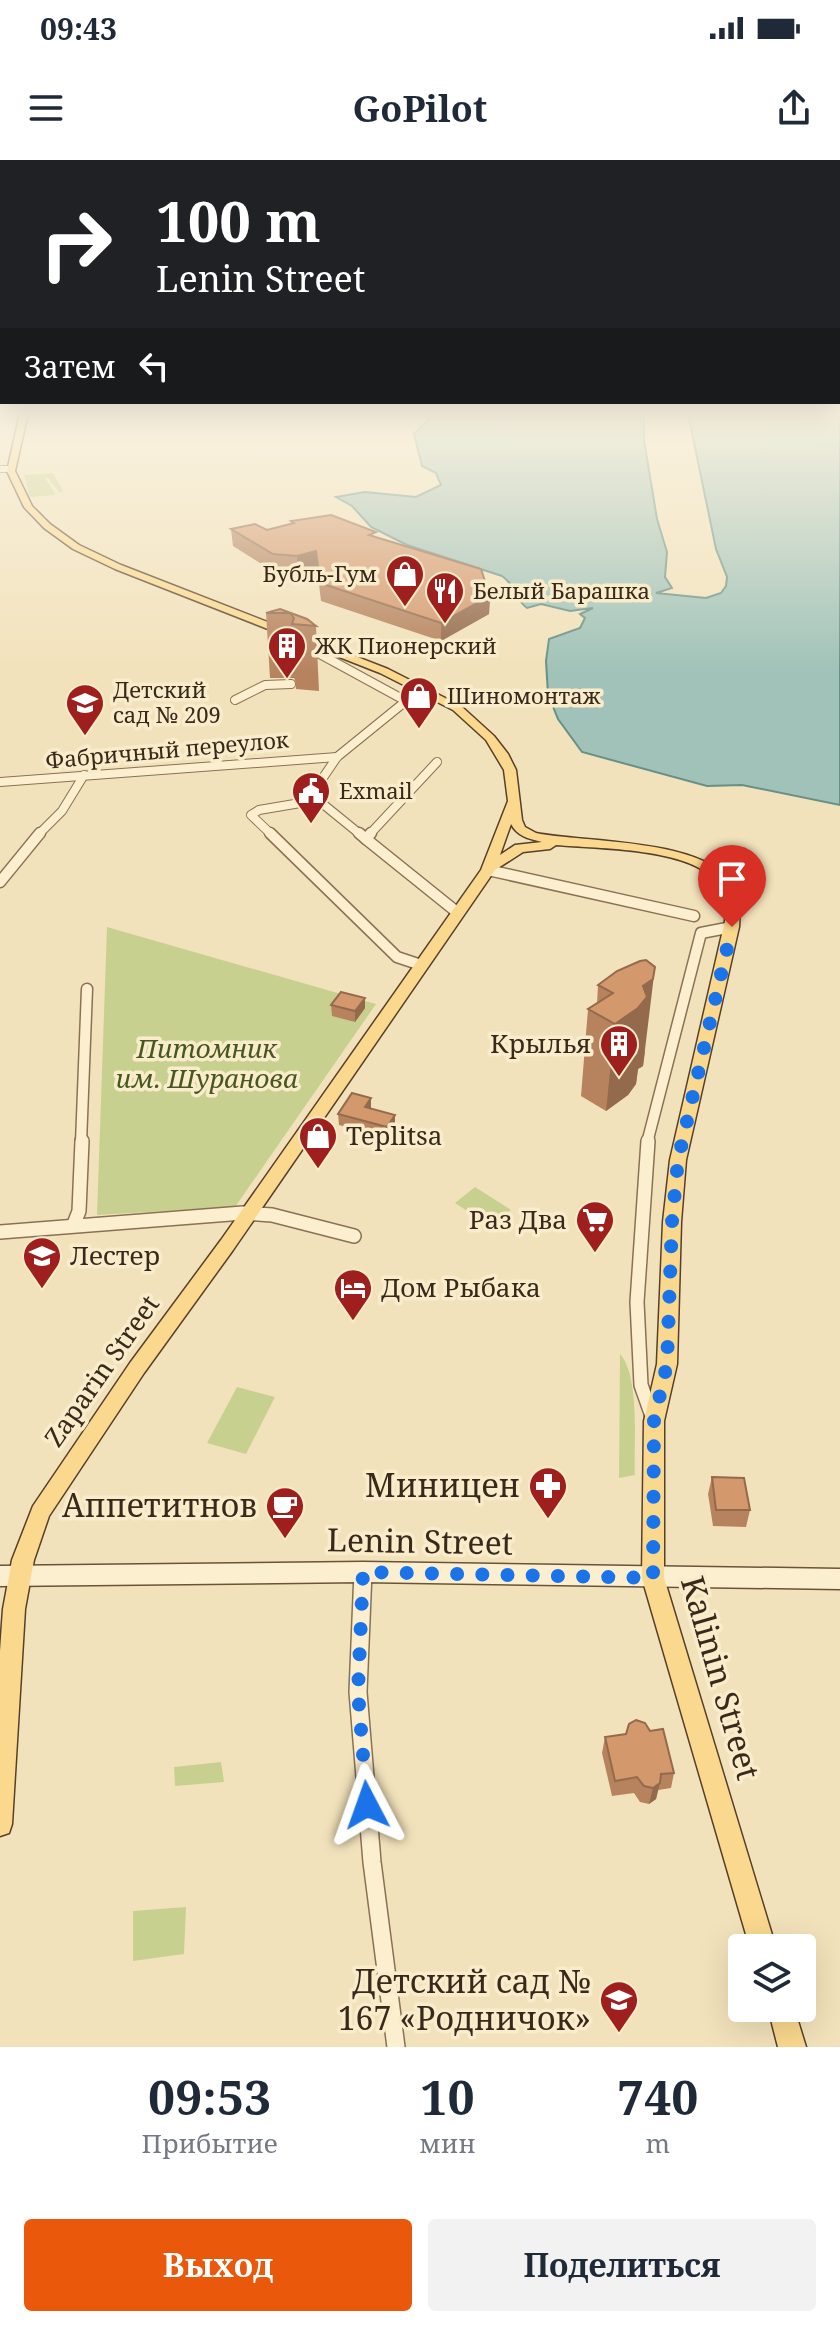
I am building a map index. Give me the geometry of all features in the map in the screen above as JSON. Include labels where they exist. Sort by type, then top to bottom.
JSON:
[{"type":"main road","points":[[22,497],[28,507],[70,544],[118,567],[408,681],[457,708],[490,738],[502,754],[510,770],[520,829],[532,836],[599,846]]},
{"type":"main road","name":"Zaparin Street","points":[[0,1824],[14,1609],[10,1576],[23,1560],[40,1512],[137,1368],[488,870],[514,799]]},
{"type":"main road","points":[[488,870],[520,848],[535,845],[599,846]]},
{"type":"main road","name":"Kalinin Street","points":[[599,846],[662,852],[709,869],[721,878],[731,898],[732,927],[678,1160],[672,1222],[667,1364],[654,1421],[653,1578],[759,1934]]},
{"type":"main road","name":"Lenin Street","points":[[10,1576],[363,1572],[840,1579]]},
{"type":"main road","points":[[785,2022],[792,2047]]},
{"type":"street","points":[[260,623],[406,701],[337,757],[314,791],[318,800],[458,913]]},
{"type":"street","points":[[235,700],[265,685],[291,684]]},
{"type":"street","name":"Фабричный переулок","points":[[0,782],[337,757]]},
{"type":"street","points":[[366,839],[437,762]]},
{"type":"street","points":[[0,882],[24,849],[62,811],[84,775]]},
{"type":"street","points":[[318,800],[259,810],[251,815],[397,957],[421,965]]},
{"type":"street","points":[[488,870],[694,916]]},
{"type":"street","name":"Kalinin Street","points":[[654,1421],[641,1385],[637,1302],[646,1148],[701,933],[732,927]]},
{"type":"street","points":[[74,1224],[79,1211],[87,989]]},
{"type":"street","points":[[0,1232],[74,1224],[272,1215],[354,1236]]},
{"type":"street","points":[[363,1572],[358,1692],[372,1862],[396,2047]]},
{"type":"green space","name":"Питомник им. Шуранова","points":[[107,927],[376,1004],[235,1207],[97,1215]]},
{"type":"green space","points":[[475,1187],[511,1210],[490,1226],[455,1203]]},
{"type":"green space","points":[[620,1354],[631,1378],[633,1394],[635,1475],[619,1478]]},
{"type":"green space","points":[[237,1387],[275,1397],[246,1454],[207,1443]]},
{"type":"green space","points":[[221,1762],[224,1782],[175,1786],[174,1767]]},
{"type":"green space","points":[[186,1907],[184,1954],[133,1961],[133,1911]]},
{"type":"water","points":[[336,497],[653,497],[667,552],[665,577],[672,588],[656,593],[706,598],[721,593],[727,577],[716,549],[705,497],[840,497],[840,805],[742,785],[707,786],[582,752],[558,719],[548,694],[546,661],[549,639],[580,628],[585,618],[580,614],[593,608],[570,611],[541,604],[527,608],[502,576],[407,545],[371,527],[352,506]]},
{"type":"building","points":[[331,515],[376,532],[369,535],[481,569],[490,596],[441,623],[320,583],[316,551],[297,556],[273,554],[231,529],[255,524],[267,530],[294,523],[291,521]]},
{"type":"building","points":[[280,609],[307,619],[316,626],[292,624],[294,618],[290,613],[266,613]]},
{"type":"building","points":[[646,960],[655,967],[653,979],[643,986],[647,997],[638,1008],[615,1024],[588,1009],[613,993],[598,985],[617,971]]},
{"type":"building","points":[[341,992],[365,998],[355,1011],[331,1005]]},
{"type":"building","points":[[352,1093],[371,1098],[365,1107],[395,1115],[387,1127],[338,1114]]},
{"type":"building","points":[[712,1477],[744,1478],[750,1510],[716,1510]]},
{"type":"building","points":[[636,1720],[645,1723],[650,1731],[663,1729],[674,1773],[661,1774],[660,1783],[653,1788],[644,1786],[637,1777],[615,1781],[605,1737],[626,1734],[629,1724]]},
{"type":"place","name":"Бубль-Гум","points":[[405,608]]},
{"type":"place","name":"Белый Барашка","points":[[445,625]]},
{"type":"place","name":"ЖК Пионерский","points":[[287,680]]},
{"type":"place","name":"Шиномонтаж","points":[[419,730]]},
{"type":"place","name":"Детский сад № 209","points":[[85,737]]},
{"type":"place","name":"Exmail","points":[[311,825]]},
{"type":"place","name":"Крылья","points":[[619,1078]]},
{"type":"place","name":"Teplitsa","points":[[318,1170]]},
{"type":"place","name":"Раз Два","points":[[595,1254]]},
{"type":"place","name":"Лестер","points":[[42,1290]]},
{"type":"place","name":"Дом Рыбака","points":[[353,1322]]},
{"type":"place","name":"Миницен","points":[[548,1520]]},
{"type":"place","name":"Аппетитнов","points":[[285,1540]]},
{"type":"place","name":"Детский сад № 167 «Родничок»","points":[[619,2034]]},
{"type":"route","points":[[367,1805],[358,1692],[363,1572],[653,1578],[654,1421],[667,1364],[672,1222],[678,1160],[732,927]]}]
